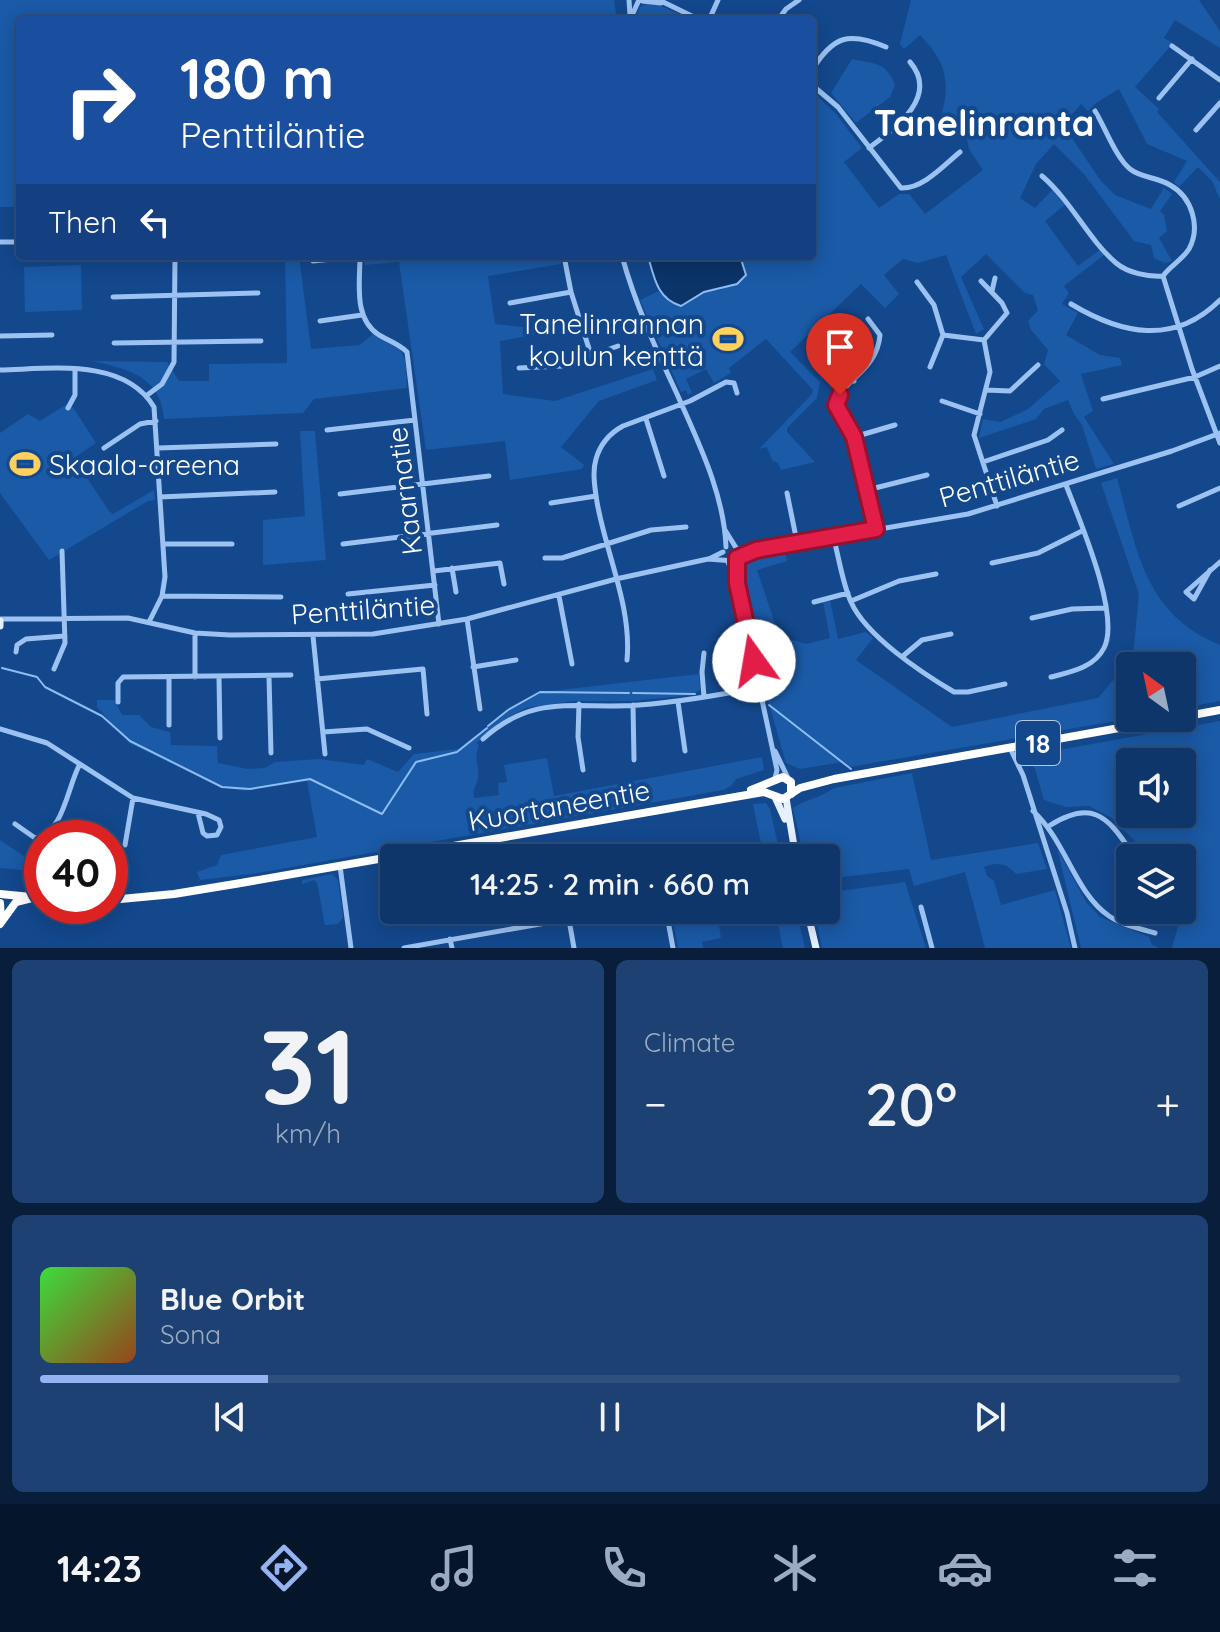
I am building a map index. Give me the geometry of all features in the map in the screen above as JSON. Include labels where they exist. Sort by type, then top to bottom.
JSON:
[{"type":"highway","points":[[1196,714],[1220,710]]},
{"type":"highway","name":"18","points":[[774,796],[788,796],[800,788],[830,780],[1116,729]]},
{"type":"highway","points":[[774,779],[770,789],[774,796]]},
{"type":"highway","name":"18","points":[[774,779],[830,780]]},
{"type":"highway","name":"Kuortaneentie","points":[[732,797],[774,779]]},
{"type":"highway","points":[[788,796],[790,781]]},
{"type":"highway","name":"Kuortaneentie","points":[[128,898],[174,894],[732,797],[764,792],[774,796]]},
{"type":"highway","points":[[0,894],[24,897]]},
{"type":"highway","points":[[1,923],[16,902],[24,900]]},
{"type":"highway","points":[[0,903],[1,923]]},
{"type":"main road","points":[[774,796],[789,828]]},
{"type":"main road","points":[[788,796],[793,844]]},
{"type":"main road","points":[[810,924],[816,948]]},
{"type":"street","points":[[781,16],[799,0]]},
{"type":"street","points":[[637,1],[660,1],[692,16]]},
{"type":"street","points":[[816,64],[826,48],[843,39],[853,37],[886,47]]},
{"type":"street","points":[[1172,46],[1220,80]]},
{"type":"street","points":[[1159,98],[1192,59]]},
{"type":"street","points":[[869,148],[899,125],[912,110],[919,84],[916,70],[910,62]]},
{"type":"street","points":[[816,88],[838,107],[898,186],[904,189],[921,182],[960,152]]},
{"type":"street","points":[[1196,130],[1220,103]]},
{"type":"street","points":[[1095,111],[1121,160],[1130,169],[1173,187],[1187,201],[1193,216],[1194,233],[1189,249],[1163,276]]},
{"type":"street","points":[[1042,176],[1058,190],[1117,264],[1130,271],[1163,276]]},
{"type":"street","points":[[146,396],[169,374],[174,362],[175,260]]},
{"type":"street","points":[[313,261],[322,260]]},
{"type":"street","points":[[320,321],[362,315],[360,260]]},
{"type":"street","points":[[566,260],[571,292],[591,355]]},
{"type":"street","points":[[623,260],[642,315],[710,473],[725,530],[736,548],[737,583],[772,744],[777,773],[774,779]]},
{"type":"street","points":[[1163,276],[1220,443]]},
{"type":"street","points":[[992,292],[995,278]]},
{"type":"street","points":[[981,281],[1002,303],[1007,313],[984,340]]},
{"type":"street","points":[[917,282],[934,305],[943,335],[930,367]]},
{"type":"street","points":[[510,303],[571,292]]},
{"type":"street","points":[[113,297],[258,293]]},
{"type":"street","points":[[1071,304],[1091,316],[1127,330],[1150,331],[1179,326],[1196,319],[1220,300]]},
{"type":"street","name":"Kaarnatie","points":[[362,315],[377,334],[407,352],[439,624]]},
{"type":"street","points":[[868,319],[878,330],[879,342],[873,360],[840,395],[836,405],[854,437],[876,529]]},
{"type":"street","points":[[0,336],[52,335]]},
{"type":"street","points":[[943,335],[984,340]]},
{"type":"street","points":[[984,340],[990,365],[974,435],[997,506]]},
{"type":"street","points":[[114,343],[261,341]]},
{"type":"street","points":[[519,368],[562,366],[618,346]]},
{"type":"street","points":[[821,348],[854,381]]},
{"type":"street","points":[[986,390],[1010,391],[1038,365]]},
{"type":"street","points":[[1103,399],[1195,377],[1220,366]]},
{"type":"street","points":[[68,408],[75,395],[75,369]]},
{"type":"street","points":[[0,370],[75,369],[110,375],[128,382],[154,407],[165,577],[162,596],[149,622]]},
{"type":"street","points":[[627,660],[627,639],[616,579],[596,496],[595,461],[614,431],[681,405],[726,382],[734,383],[737,393]]},
{"type":"street","points":[[942,401],[980,414]]},
{"type":"street","points":[[646,419],[664,476]]},
{"type":"street","points":[[327,430],[415,420]]},
{"type":"street","points":[[104,448],[140,424],[156,421]]},
{"type":"street","points":[[854,437],[895,425]]},
{"type":"street","points":[[983,462],[1048,440],[1062,430]]},
{"type":"street","name":"Penttiläntie","points":[[0,623],[113,617],[195,633],[313,636],[373,634],[439,624],[708,559],[736,559],[756,550],[797,542],[968,514],[1218,434]]},
{"type":"street","points":[[158,448],[276,444]]},
{"type":"street","points":[[867,490],[927,475]]},
{"type":"street","points":[[340,494],[489,476]]},
{"type":"street","points":[[1051,677],[1082,668],[1099,655],[1107,637],[1102,585],[1066,485]]},
{"type":"street","points":[[1179,506],[1220,488]]},
{"type":"street","points":[[160,497],[275,492]]},
{"type":"street","points":[[787,493],[797,542]]},
{"type":"street","points":[[551,503],[596,496]]},
{"type":"street","points":[[343,544],[497,525]]},
{"type":"street","points":[[545,558],[562,558],[651,530],[686,527]]},
{"type":"street","points":[[725,530],[726,560],[737,583]]},
{"type":"street","points":[[992,563],[1038,553],[1082,531]]},
{"type":"street","points":[[833,536],[851,601],[858,616],[873,634],[954,692],[1005,684]]},
{"type":"street","points":[[163,544],[232,544]]},
{"type":"street","name":"Penttiläntie","points":[[708,559],[724,549],[756,550]]},
{"type":"street","points":[[54,669],[63,650],[65,636],[62,551]]},
{"type":"street","points":[[1210,570],[1194,599],[1186,592],[1210,570],[1220,562]]},
{"type":"street","points":[[434,571],[500,563],[504,584]]},
{"type":"street","points":[[452,568],[456,592]]},
{"type":"street","points":[[851,601],[899,581],[936,574]]},
{"type":"street","points":[[348,594],[435,585]]},
{"type":"street","points":[[814,602],[848,593]]},
{"type":"street","points":[[162,596],[281,597]]},
{"type":"street","points":[[559,596],[572,664]]},
{"type":"street","points":[[1032,618],[1072,609],[1106,608]]},
{"type":"street","points":[[467,619],[480,709]]},
{"type":"street","points":[[195,633],[195,677]]},
{"type":"street","points":[[903,656],[922,640],[951,634]]},
{"type":"street","points":[[16,652],[17,645],[26,639],[65,636]]},
{"type":"street","points":[[313,636],[325,754]]},
{"type":"street","points":[[704,653],[704,697]]},
{"type":"street","points":[[473,667],[516,660]]},
{"type":"street","points":[[317,679],[423,669],[427,714]]},
{"type":"street","points":[[118,702],[118,683],[123,677],[291,675]]},
{"type":"street","points":[[169,677],[169,725]]},
{"type":"street","points":[[219,677],[220,738]]},
{"type":"street","points":[[269,677],[271,753]]},
{"type":"street","points":[[483,739],[519,714],[557,705],[678,702],[760,687]]},
{"type":"street","points":[[678,702],[685,751]]},
{"type":"street","points":[[579,704],[578,737],[583,770]]},
{"type":"street","points":[[633,705],[634,760]]},
{"type":"street","points":[[0,729],[33,737],[133,798],[198,813],[219,820],[221,827],[217,835],[207,836],[203,833],[198,813]]},
{"type":"street","points":[[323,732],[367,729],[409,748]]},
{"type":"street","points":[[772,744],[790,781]]},
{"type":"street","points":[[1010,748],[1023,775],[1067,913],[1075,948]]},
{"type":"street","points":[[15,824],[35,838],[46,835],[63,812],[70,784],[80,764]]},
{"type":"street","points":[[128,827],[133,798]]},
{"type":"street","points":[[1033,810],[1049,826],[1096,905],[1111,917],[1155,933]]},
{"type":"street","points":[[1049,826],[1086,811],[1108,822],[1125,844]]},
{"type":"street","points":[[340,865],[351,948]]},
{"type":"street","points":[[921,907],[932,948]]},
{"type":"street","points":[[404,948],[544,924]]},
{"type":"street","points":[[570,924],[574,948]]},
{"type":"street","points":[[669,924],[673,948]]},
{"type":"street","points":[[450,939],[452,948]]},
{"type":"shaded area","points":[[0,0],[614,0],[616,16],[16,16],[16,207],[0,207]]},
{"type":"shaded area","points":[[911,0],[1199,0],[1220,31],[1220,48],[1175,20],[1164,38],[1173,43],[1135,87],[1159,109],[1157,112],[1220,182],[1220,199],[1212,181],[1198,167],[1179,187],[1174,182],[1187,161],[1147,144],[1119,89],[1088,111],[1081,104],[1063,125],[1101,181],[1115,195],[1151,209],[1164,188],[1172,194],[1160,211],[1164,215],[1167,231],[1159,238],[1172,261],[1165,263],[1154,258],[1151,245],[1134,241],[1084,174],[1054,144],[1036,164],[1020,198],[1035,208],[1053,189],[1066,204],[1045,221],[1078,266],[1100,250],[1104,255],[1064,286],[1069,293],[1062,304],[1078,313],[1066,335],[1100,355],[1120,358],[1122,365],[1081,374],[1093,411],[1084,417],[1114,464],[1096,469],[1082,425],[1068,400],[1044,409],[1036,419],[979,438],[983,419],[1001,422],[1028,409],[1060,381],[1044,364],[1048,350],[1031,330],[1028,321],[1038,310],[1033,295],[1025,293],[986,254],[961,277],[984,329],[976,334],[946,255],[918,263],[903,259],[884,275],[899,294],[885,308],[861,284],[790,352],[820,382],[817,398],[787,428],[787,432],[815,462],[781,470],[778,463],[772,460],[767,447],[759,449],[813,390],[766,339],[729,368],[731,373],[714,383],[706,369],[686,379],[692,393],[688,395],[686,390],[681,392],[640,300],[659,291],[668,300],[689,302],[704,292],[721,290],[745,269],[742,260],[816,260],[816,95],[836,114],[862,148],[844,162],[879,208],[899,194],[909,194],[925,214],[983,170],[969,149],[964,124],[941,117],[946,82],[936,54],[920,35],[904,49],[900,44]]},
{"type":"shaded area","points":[[659,5],[684,16],[636,16],[640,7]]},
{"type":"shaded area","points":[[852,59],[884,68],[895,85],[890,97],[856,123],[831,93]]},
{"type":"shaded area","points":[[285,260],[300,260],[311,349],[360,345],[373,334],[401,352],[406,366],[407,388],[314,399],[303,413],[164,419],[161,405],[150,384],[131,372],[93,361],[167,362],[179,381],[209,381],[209,364],[287,363]]},
{"type":"shaded area","points":[[365,260],[560,260],[561,264],[488,276],[495,324],[532,328],[575,321],[572,328],[500,341],[503,394],[555,401],[653,369],[657,380],[599,401],[561,447],[584,465],[582,469],[510,480],[505,441],[426,450],[399,262],[365,265]]},
{"type":"shaded area","points":[[649,260],[741,260],[746,275],[737,284],[704,292],[681,306],[662,293]]},
{"type":"shaded area","points":[[81,265],[82,310],[25,312],[24,267]]},
{"type":"shaded area","points":[[67,404],[74,409],[96,443],[74,458],[109,511],[113,514],[154,490],[155,500],[148,501],[49,560],[0,493],[0,433],[28,414],[40,421]]},
{"type":"shaded area","points":[[300,431],[315,431],[326,560],[263,565],[263,520],[305,516]]},
{"type":"shaded area","points":[[1117,478],[1138,554],[1159,597],[1194,632],[1220,645],[1220,701],[1196,705],[1196,652],[1133,652],[1139,594],[1101,483]]},
{"type":"shaded area","points":[[785,551],[787,561],[757,570],[779,636],[806,644],[830,638],[823,602],[830,600],[838,639],[866,632],[873,638],[856,660],[952,727],[1098,698],[1116,677],[1116,721],[850,767],[843,762],[800,769],[786,763],[765,690],[740,568],[751,559]]},
{"type":"shaded area","points":[[699,674],[700,690],[692,695],[633,701],[573,701],[526,708],[500,722],[477,743],[478,779],[474,798],[499,795],[498,783],[507,782],[504,765],[547,758],[554,796],[762,757],[764,770],[736,779],[723,790],[420,844],[380,844],[380,851],[200,880],[197,872],[217,865],[221,855],[317,837],[307,781],[243,791],[221,787],[129,743],[97,707],[97,700],[114,700],[122,715],[139,715],[151,727],[170,732],[171,745],[217,746],[218,763],[248,769],[265,768],[275,762],[319,759],[364,765],[367,759],[398,772],[414,754],[458,749],[520,702],[542,692]]},
{"type":"shaded area","points":[[1220,721],[1220,948],[1172,948],[1178,924],[1196,924],[1196,844],[1136,844],[1122,828],[1196,828],[1196,748],[1116,748],[1116,822],[1089,806],[1066,807],[1044,800],[1035,769],[1025,756],[1159,732],[1196,732],[1196,725]]},
{"type":"shaded area","points":[[912,773],[931,860],[1038,843],[1047,869],[1016,874],[1001,864],[984,867],[987,876],[994,881],[1001,905],[1055,890],[1071,948],[985,948],[965,872],[914,886],[909,869],[840,877],[840,844],[801,844],[793,808],[834,788]]},
{"type":"shaded area","points":[[766,803],[770,809],[778,844],[761,844],[753,804]]},
{"type":"shaded area","points":[[0,840],[24,856],[24,870],[0,868]]},
{"type":"shaded area","points":[[1057,848],[1086,902],[1100,917],[1149,937],[1152,945],[1159,948],[1081,948]]},
{"type":"shaded area","points":[[332,874],[338,880],[343,917],[338,924],[325,925],[317,883],[314,880],[302,884],[302,880]]},
{"type":"shaded area","points":[[905,882],[926,948],[822,948],[817,924],[840,924],[840,891]]},
{"type":"shaded area","points":[[674,924],[719,924],[721,938],[702,942],[703,948],[678,948]]},
{"type":"shaded area","points":[[778,924],[799,924],[805,948],[783,948]]},
{"type":"waterway","points":[[2,668],[37,677],[45,687],[102,716],[130,741],[222,787],[250,789],[310,779],[382,814],[416,762],[457,752],[487,728]]},
{"type":"waterway","points":[[488,726],[508,710],[540,692],[629,693]]},
{"type":"waterway","points":[[633,693],[695,694]]},
{"type":"waterway","points":[[769,705],[851,769]]},
{"type":"place","name":"Tanelinrannan koulun kenttä","points":[[728,339]]},
{"type":"place","name":"Skaala-areena","points":[[25,464]]},
{"type":"district","name":"Tanelinranta","points":[[984,122]]},
{"type":"route","points":[[754,661],[737,583],[737,558],[756,550],[876,529],[851,427],[836,405],[840,395]]}]
